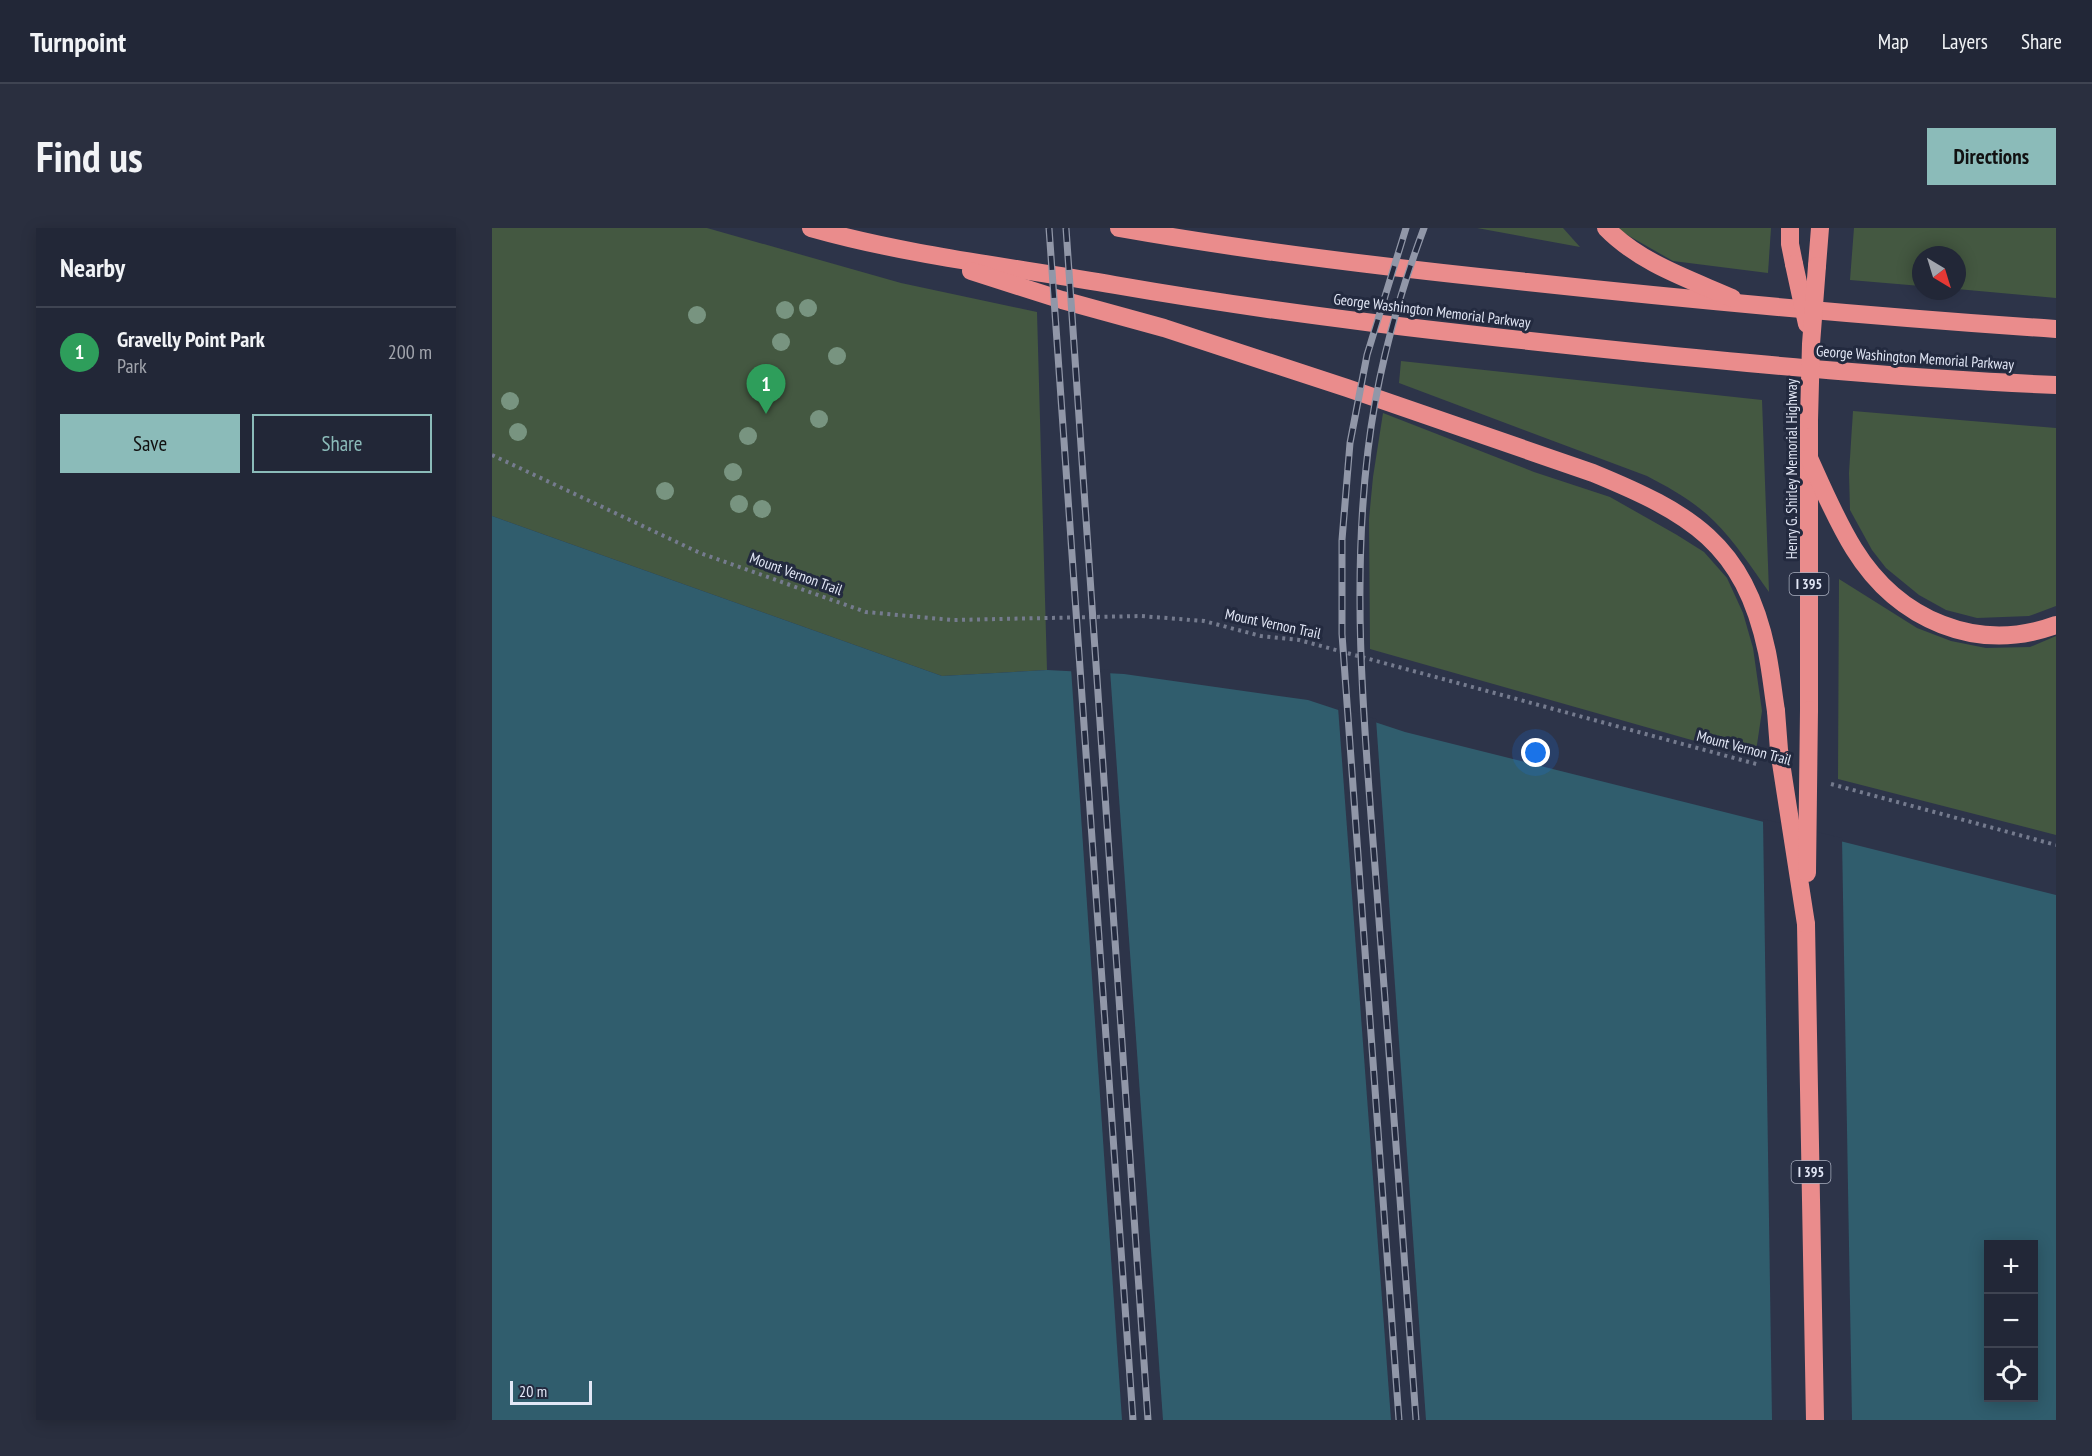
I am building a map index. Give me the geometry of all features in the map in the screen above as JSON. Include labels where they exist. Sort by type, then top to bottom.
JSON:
[{"type":"highway","name":"George Washington Memorial Parkway","points":[[811,228],[915,253],[1265,310],[1563,345],[1763,364],[2056,385]]},
{"type":"highway","points":[[1119,228],[1358,263],[1748,304],[2056,329]]},
{"type":"highway","points":[[1606,228],[1630,249],[1654,263],[1748,304]]},
{"type":"highway","points":[[1790,228],[1790,244],[1811,344]]},
{"type":"highway","name":"Henry G. Shirley Memorial Highway","points":[[1806,924],[1809,420],[1811,344],[1820,228]]},
{"type":"highway","points":[[915,253],[1062,300],[1164,328],[1593,473],[1625,486],[1678,513],[1699,528],[1732,563],[1743,581],[1767,653],[1776,711],[1779,750],[1806,924]]},
{"type":"highway","points":[[1809,458],[1841,527],[1855,551],[1885,588],[1904,604],[1945,627],[1970,633],[1995,636],[2022,635],[2056,625]]},
{"type":"highway","name":"I 395","points":[[1806,924],[1815,1420]]},
{"type":"path","name":"Mount Vernon Trail","points":[[492,455],[700,553],[866,612],[952,620],[1141,616],[1204,621],[1261,636],[1299,640],[1769,768]]},
{"type":"path","points":[[1826,783],[2056,845]]},
{"type":"green space","points":[[492,228],[707,228],[901,283],[1037,312],[1047,670],[942,676],[492,516]]},
{"type":"green space","points":[[1477,228],[1563,228],[1580,247]]},
{"type":"green space","points":[[1615,228],[1771,228],[1768,273],[1673,261]]},
{"type":"green space","points":[[1854,228],[2056,228],[2056,298],[1966,290],[1966,246],[1912,246],[1912,285],[1850,280]]},
{"type":"green space","points":[[1401,361],[1762,400],[1769,592],[1722,529],[1707,514],[1682,496],[1647,476],[1399,383]]},
{"type":"green space","points":[[1853,411],[2056,428],[2056,606],[2029,616],[1977,618],[1946,610],[1919,595],[1886,568],[1872,550],[1850,510],[1849,473]]},
{"type":"green space","points":[[1383,413],[1534,472],[1610,497],[1704,552],[1727,578],[1743,613],[1753,648],[1762,711],[1755,758],[1370,649],[1369,519]]},
{"type":"green space","points":[[1839,579],[1917,628],[1951,641],[1986,648],[2030,647],[2056,636],[2056,835],[1838,779]]},
{"type":"water","points":[[492,516],[942,676],[1047,670],[1124,674],[1308,700],[1405,732],[2056,895],[2056,1420],[492,1420]]},
{"type":"pier","points":[[1071,668],[1110,670],[1163,1420],[1122,1420]]},
{"type":"pier","points":[[1338,707],[1376,719],[1426,1420],[1391,1420]]},
{"type":"pier","points":[[1763,819],[1842,838],[1852,1420],[1772,1420]]},
{"type":"railway","points":[[1049,228],[1133,1420]]},
{"type":"railway","points":[[1066,228],[1148,1420]]},
{"type":"railway","points":[[1399,1420],[1342,634],[1342,540],[1350,443],[1367,355],[1406,228]]},
{"type":"railway","points":[[1416,1420],[1362,685],[1360,567],[1368,450],[1377,393],[1397,310],[1424,228]]},
{"type":"place","name":"Gravelly Point Park","points":[[766,414]]}]
